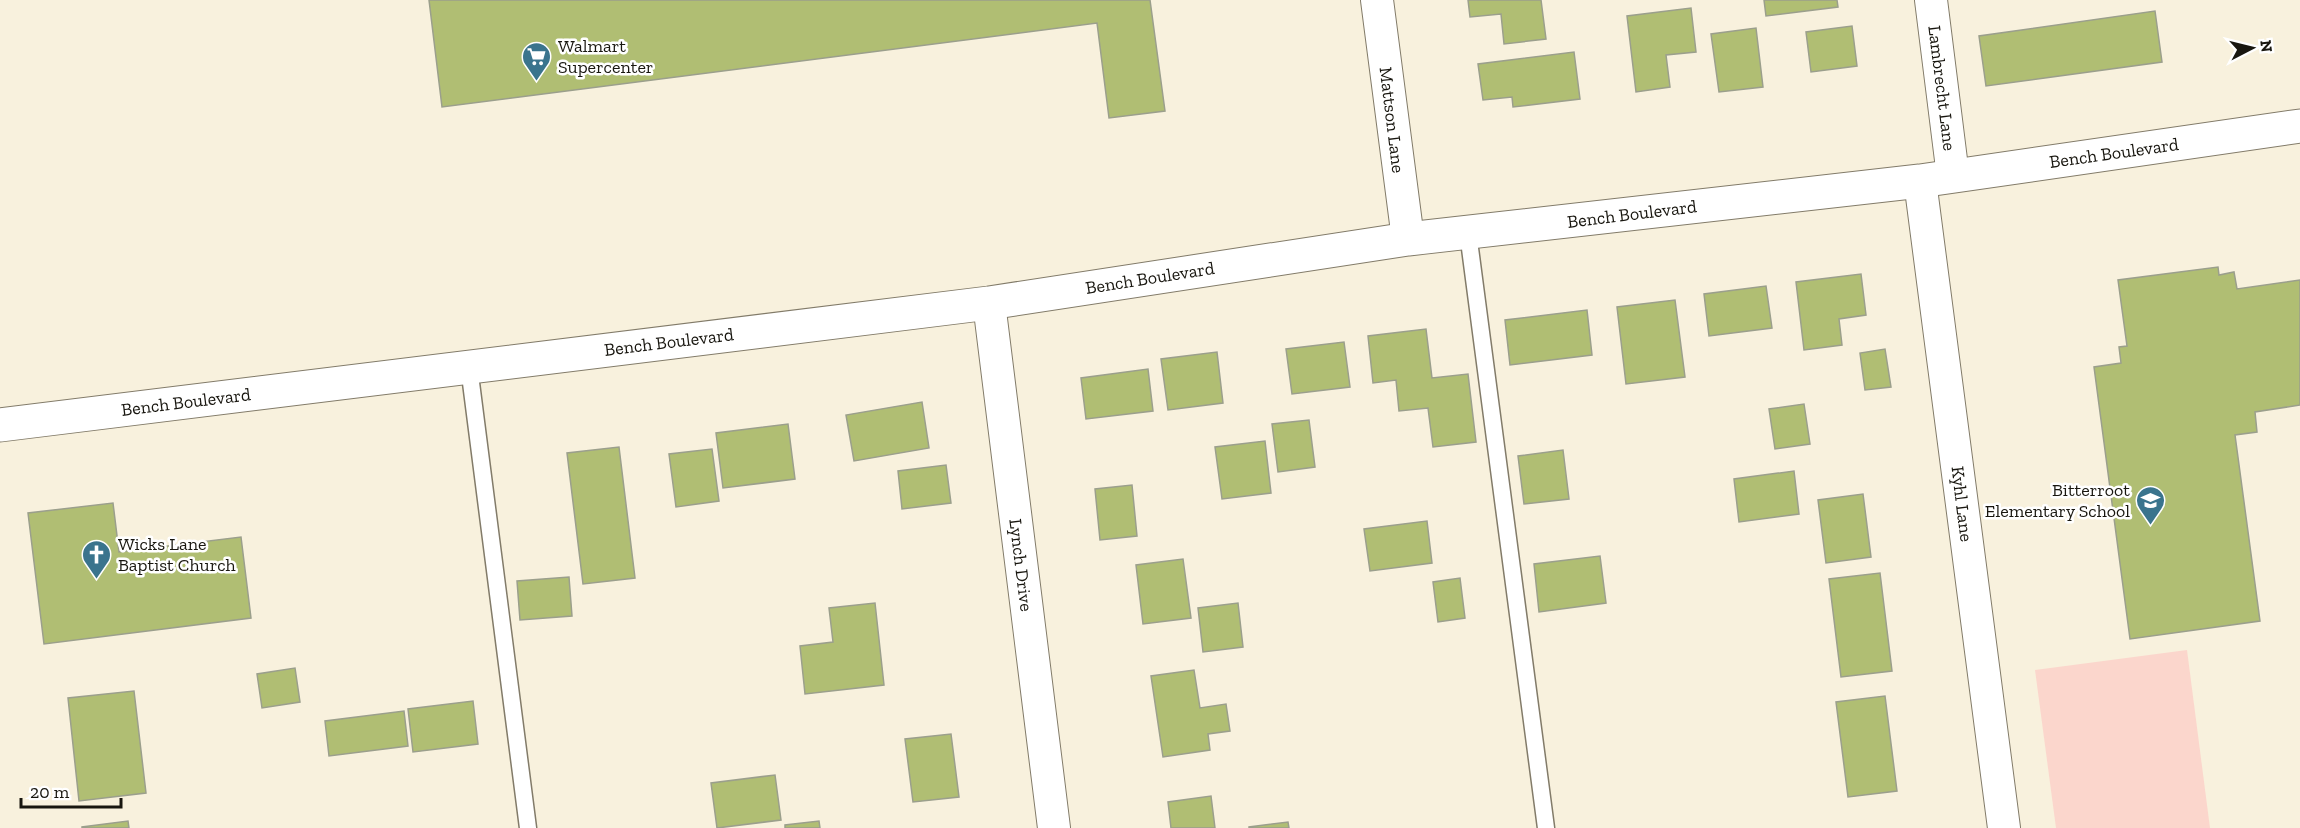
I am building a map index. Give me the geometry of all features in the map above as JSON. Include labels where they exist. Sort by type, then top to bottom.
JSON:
[{"type":"main road","name":"Bench Boulevard","points":[[0,425],[989,303],[1408,239],[1920,181],[2300,126]]},
{"type":"street","name":"Mattson Lane","points":[[1377,0],[1408,239]]},
{"type":"street","name":"Lambrecht Lane","points":[[1931,0],[1953,176]]},
{"type":"street","name":"Kyhl Lane","points":[[1920,181],[2004,828]]},
{"type":"street","name":"Lynch Drive","points":[[989,303],[1054,828]]},
{"type":"lane","points":[[1468,232],[1546,828]]},
{"type":"lane","points":[[469,367],[528,828]]},
{"type":"shaded area","points":[[2187,650],[2210,828],[2056,828],[2035,670]]},
{"type":"building","name":"Walmart Supercenter","points":[[429,0],[1150,0],[1165,111],[1109,118],[1097,23],[442,107]]},
{"type":"building","points":[[1468,0],[1541,0],[1546,39],[1504,44],[1501,14],[1470,17]]},
{"type":"building","points":[[1764,0],[1837,0],[1838,7],[1766,16]]},
{"type":"building","points":[[1691,8],[1696,52],[1666,55],[1670,87],[1636,92],[1627,16]]},
{"type":"building","points":[[2155,11],[2162,62],[1986,86],[1979,36]]},
{"type":"building","points":[[1852,26],[1857,66],[1811,72],[1806,32]]},
{"type":"building","points":[[1756,28],[1763,87],[1719,92],[1711,34]]},
{"type":"building","points":[[1574,52],[1580,99],[1513,107],[1512,97],[1483,100],[1478,64]]},
{"type":"building","points":[[2218,267],[2219,275],[2234,272],[2237,289],[2300,280],[2300,405],[2255,412],[2257,432],[2235,435],[2260,621],[2130,639],[2094,367],[2121,363],[2119,347],[2127,346],[2118,280]]},
{"type":"building","points":[[1861,274],[1866,315],[1839,319],[1842,345],[1804,350],[1796,282]]},
{"type":"building","points":[[1766,286],[1772,328],[1709,336],[1704,294]]},
{"type":"building","points":[[1675,300],[1685,377],[1626,384],[1617,307]]},
{"type":"building","points":[[1587,310],[1592,355],[1510,365],[1505,320]]},
{"type":"building","points":[[1426,329],[1432,378],[1468,374],[1476,442],[1433,447],[1428,408],[1399,411],[1396,380],[1373,383],[1368,336]]},
{"type":"building","points":[[1344,342],[1350,387],[1292,394],[1286,349]]},
{"type":"building","points":[[1885,349],[1891,387],[1865,390],[1860,353]]},
{"type":"building","points":[[1217,352],[1223,403],[1168,410],[1161,359]]},
{"type":"building","points":[[1148,369],[1153,411],[1086,419],[1081,378]]},
{"type":"building","points":[[922,402],[929,448],[854,461],[846,415]]},
{"type":"building","points":[[1804,404],[1810,444],[1775,449],[1769,409]]},
{"type":"building","points":[[1309,420],[1315,467],[1278,472],[1272,424]]},
{"type":"building","points":[[788,424],[795,479],[723,488],[716,433]]},
{"type":"building","points":[[1265,441],[1271,493],[1222,499],[1215,447]]},
{"type":"building","points":[[619,447],[635,578],[583,584],[567,453]]},
{"type":"building","points":[[712,449],[719,501],[676,507],[669,454]]},
{"type":"building","points":[[1563,450],[1569,499],[1524,504],[1518,456]]},
{"type":"building","points":[[946,465],[951,503],[902,509],[898,471]]},
{"type":"building","points":[[1794,471],[1799,514],[1739,522],[1734,479]]},
{"type":"building","points":[[1132,485],[1137,536],[1100,540],[1095,489]]},
{"type":"building","points":[[1863,494],[1871,557],[1826,563],[1818,500]]},
{"type":"building","points":[[113,503],[119,552],[241,537],[251,618],[44,644],[28,513]]},
{"type":"building","points":[[1427,521],[1432,563],[1370,571],[1364,529]]},
{"type":"building","points":[[1600,556],[1606,603],[1539,612],[1534,564]]},
{"type":"building","points":[[1183,559],[1191,618],[1143,624],[1136,565]]},
{"type":"building","points":[[1880,573],[1892,671],[1841,677],[1829,579]]},
{"type":"building","points":[[569,577],[572,616],[520,620],[517,581]]},
{"type":"building","points":[[1460,578],[1465,618],[1438,622],[1433,582]]},
{"type":"building","points":[[875,603],[884,685],[805,694],[800,646],[833,642],[829,608]]},
{"type":"building","points":[[1238,603],[1243,647],[1203,652],[1198,608]]},
{"type":"building","points":[[295,668],[300,702],[262,708],[257,674]]},
{"type":"building","points":[[1194,670],[1200,708],[1226,704],[1230,731],[1208,734],[1210,750],[1163,757],[1151,676]]},
{"type":"building","points":[[134,691],[146,793],[79,801],[68,698]]},
{"type":"building","points":[[1885,696],[1897,791],[1848,797],[1836,702]]},
{"type":"building","points":[[473,701],[478,744],[413,752],[408,709]]},
{"type":"building","points":[[404,711],[408,746],[329,756],[325,721]]},
{"type":"building","points":[[951,734],[959,797],[913,802],[905,739]]},
{"type":"building","points":[[775,775],[781,820],[717,828],[711,783]]},
{"type":"building","points":[[1211,796],[1215,828],[1171,828],[1168,802]]},
{"type":"building","points":[[128,821],[129,828],[82,828],[82,827]]},
{"type":"building","points":[[819,821],[820,828],[785,828],[785,825]]},
{"type":"building","points":[[1288,822],[1289,828],[1249,828],[1249,827]]},
{"type":"place","name":"Walmart Supercenter","points":[[537,82]]},
{"type":"place","name":"Bitterroot Elementary School","points":[[2151,526]]},
{"type":"place","name":"Wicks Lane Baptist Church","points":[[97,580]]}]
